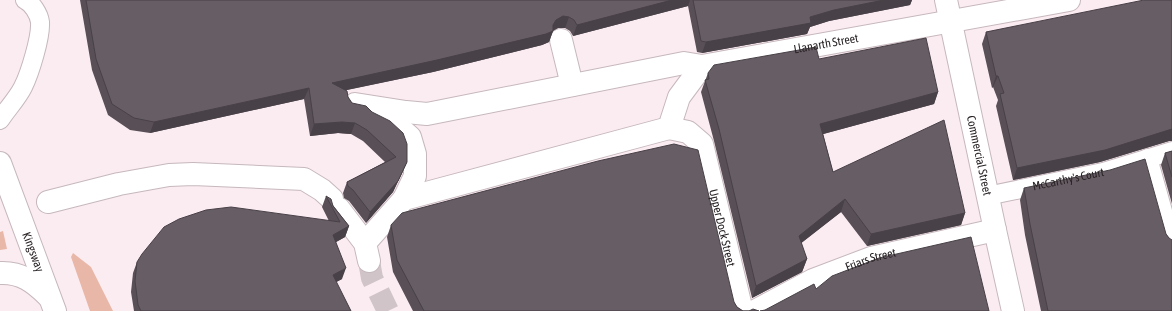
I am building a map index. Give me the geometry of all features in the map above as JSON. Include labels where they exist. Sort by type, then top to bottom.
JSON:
[{"type":"street","name":"Commercial Street","points":[[946,0],[1013,311]]},
{"type":"street","name":"Llanarth Street","points":[[404,199],[415,176],[415,154],[410,137],[393,122],[356,104],[427,114],[684,64],[702,66],[1069,0]]},
{"type":"street","points":[[561,40],[572,85]]},
{"type":"street","points":[[48,202],[119,184],[162,176],[193,174],[304,179],[322,190],[335,204],[367,252],[404,199],[669,128],[679,97],[702,66]]},
{"type":"street","name":"Upper Dock Street","points":[[669,128],[688,132],[702,144],[742,311]]},
{"type":"street","name":"Kingsway","points":[[0,163],[52,303]]},
{"type":"street","name":"Friars Street","points":[[755,311],[813,280],[871,258],[995,230]]},
{"type":"street","name":"Kingsway","points":[[0,272],[11,273],[27,278],[36,284],[52,303]]},
{"type":"lane","points":[[0,120],[22,89],[28,77],[39,31],[40,20],[35,10],[26,0]]},
{"type":"lane","name":"McCarthy's Court","points":[[988,196],[1103,172],[1172,150]]},
{"type":"lane","points":[[1148,158],[1172,243]]},
{"type":"shaded area","points":[[3,231],[7,249],[0,250],[0,232]]},
{"type":"shaded area","points":[[73,253],[91,267],[113,311],[90,311],[71,257]]},
{"type":"building","points":[[86,0],[672,0],[577,25],[574,20],[563,16],[556,20],[553,25],[553,31],[546,34],[332,83],[347,91],[348,97],[352,103],[366,106],[372,112],[390,121],[403,133],[407,144],[407,162],[398,181],[370,212],[353,190],[348,186],[347,182],[396,157],[367,130],[355,123],[342,122],[314,124],[309,88],[154,122],[134,118],[112,104],[96,59]]},
{"type":"building","points":[[693,0],[884,0],[834,10],[810,17],[811,23],[706,42],[701,41]]},
{"type":"building","points":[[1144,0],[1172,0],[1172,129],[1105,150],[1017,168],[1000,94],[1004,93],[998,76],[996,76],[986,32]]},
{"type":"building","points":[[926,38],[938,92],[820,124],[833,172],[944,120],[965,213],[871,234],[845,199],[799,236],[807,259],[756,286],[719,129],[705,80],[709,79],[708,73],[714,65],[816,47],[819,59]]},
{"type":"building","points":[[674,144],[698,150],[734,302],[737,307],[743,311],[424,311],[397,260],[391,225],[402,213],[598,161]]},
{"type":"building","points":[[1172,151],[1172,177],[1165,153]]},
{"type":"building","points":[[1145,159],[1166,234],[1172,240],[1172,311],[1048,311],[1024,188],[1110,170]]},
{"type":"building","points":[[326,196],[331,199],[333,206],[349,226],[333,235],[346,268],[333,275],[351,311],[141,311],[138,305],[135,281],[137,262],[164,227],[179,219],[206,210],[231,207],[340,222]]},
{"type":"building","points":[[971,237],[989,311],[760,311],[765,310],[814,284],[816,289],[832,276],[879,258]]},
{"type":"tunnel","points":[[369,261],[372,278],[388,311]]}]
